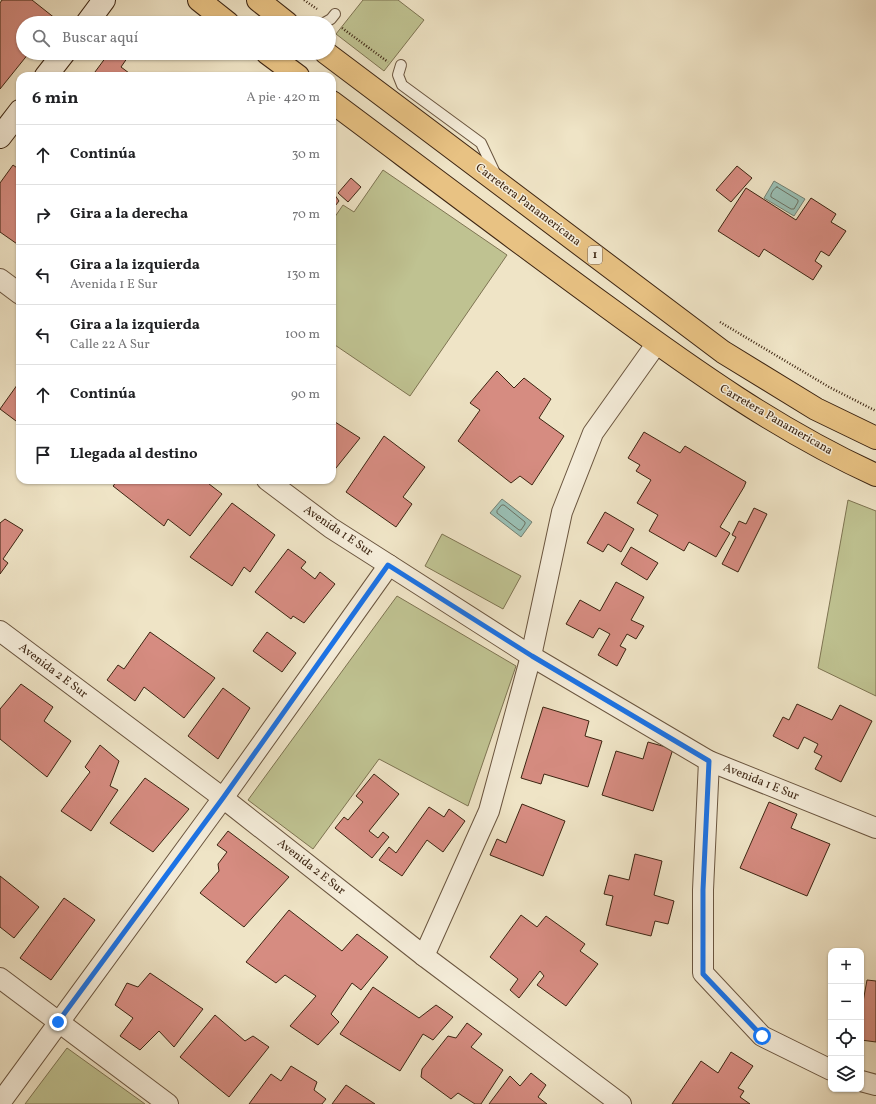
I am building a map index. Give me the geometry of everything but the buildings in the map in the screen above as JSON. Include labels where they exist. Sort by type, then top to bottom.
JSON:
[{"type":"highway","points":[[199,0],[219,16]]},
{"type":"highway","points":[[258,0],[279,16]]},
{"type":"highway","points":[[277,60],[293,72]]},
{"type":"highway","name":"Carretera Panamericana","points":[[335,60],[723,352],[816,409],[876,438]]},
{"type":"highway","name":"Carretera Panamericana","points":[[336,105],[657,343],[708,379],[761,413],[815,444],[876,475]]},
{"type":"street","points":[[91,16],[104,0]]},
{"type":"street","points":[[49,72],[59,60]]},
{"type":"street","points":[[0,137],[16,116]]},
{"type":"street","points":[[0,279],[16,291]]},
{"type":"street","points":[[424,956],[489,811],[532,656],[562,512],[593,433],[657,343]]},
{"type":"street","name":"Avenida 1 E Sur","points":[[272,484],[330,528],[388,565],[532,656],[709,761],[876,828]]},
{"type":"street","points":[[0,1103],[223,798],[388,565]]},
{"type":"street","name":"Avenida 2 E Sur","points":[[0,631],[223,798],[424,956],[621,1104]]},
{"type":"street","points":[[709,761],[703,890],[703,974],[762,1036],[828,1069]]},
{"type":"street","points":[[0,978],[168,1104]]},
{"type":"street","points":[[864,1082],[876,1085]]},
{"type":"lane","points":[[400,68],[398,75],[402,85],[481,143],[499,183]]},
{"type":"path","points":[[304,0],[326,16]]},
{"type":"path","points":[[336,23],[400,68]]},
{"type":"path","points":[[718,320],[829,387],[876,411]]},
{"type":"green space","points":[[363,0],[398,0],[424,20],[384,71],[336,34]]},
{"type":"green space","points":[[383,170],[507,255],[410,396],[336,346],[336,215],[343,205],[354,212]]},
{"type":"green space","points":[[848,500],[876,511],[876,696],[818,668]]},
{"type":"green space","points":[[442,534],[521,576],[503,609],[425,566]]},
{"type":"green space","points":[[397,596],[516,666],[468,806],[379,759],[313,849],[248,800]]},
{"type":"green space","points":[[67,1048],[145,1104],[25,1104]]},
{"type":"water","points":[[774,181],[805,199],[794,216],[764,198]]},
{"type":"water","points":[[502,499],[532,522],[521,537],[490,513]]},
{"type":"route","points":[[58,1022],[223,798],[388,565],[532,656],[709,761],[703,890],[703,974],[762,1036]]}]
